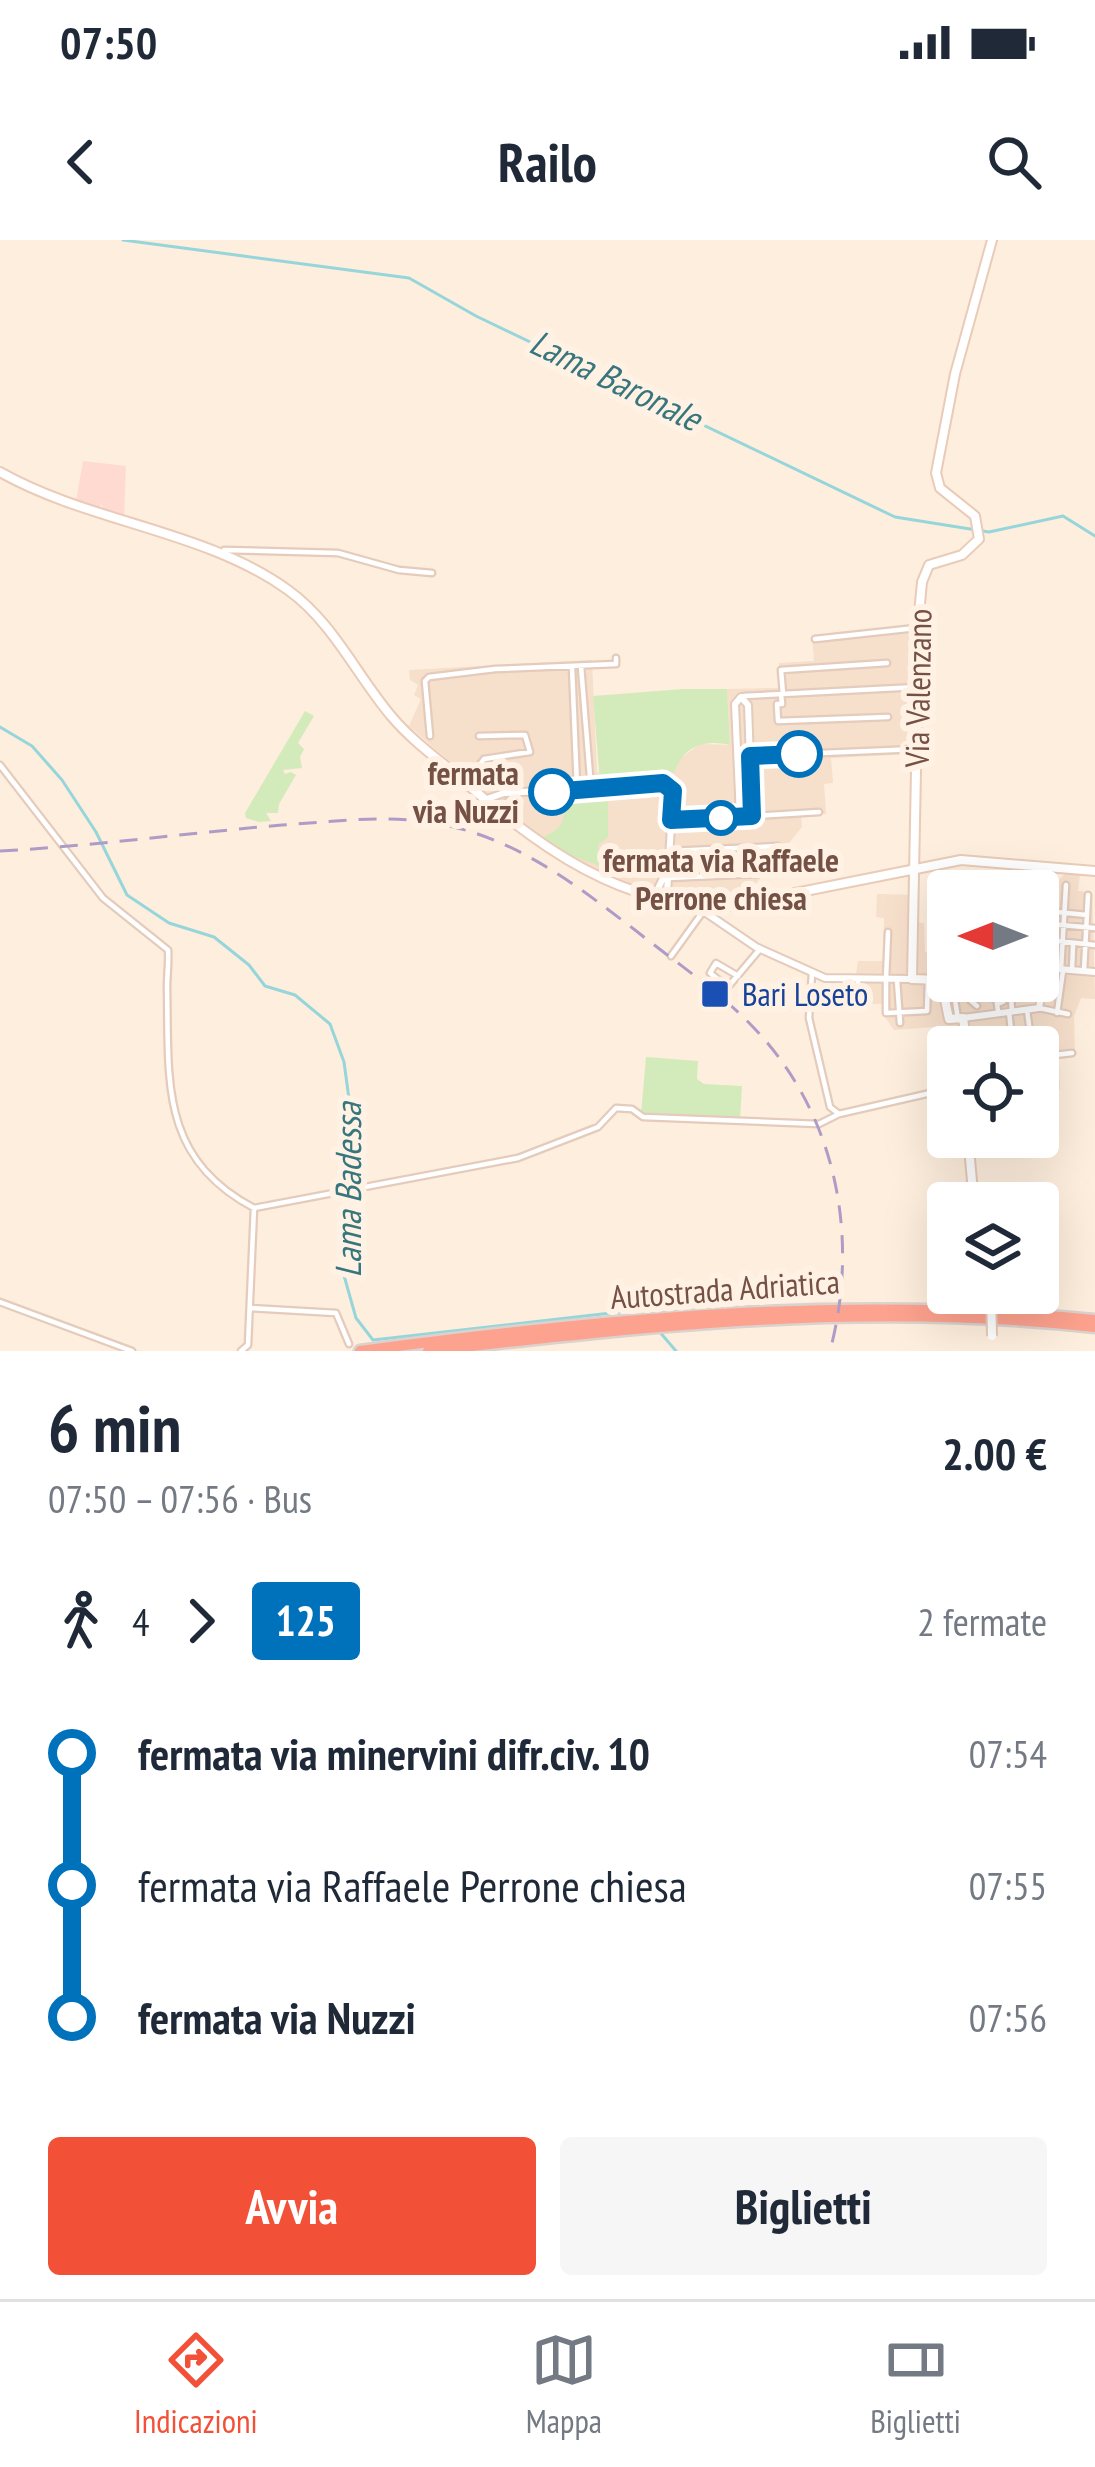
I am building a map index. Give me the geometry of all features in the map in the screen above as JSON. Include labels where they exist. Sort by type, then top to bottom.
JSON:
[{"type":"highway","name":"Autostrada Adriatica","points":[[428,1351],[686,1318],[888,1307],[1095,1323]]},
{"type":"highway","name":"Autostrada Adriatica","points":[[359,1348],[644,1323]]},
{"type":"main road","name":"Via Valenzano","points":[[912,980],[918,628],[926,569],[974,547],[980,530],[975,516],[940,488],[936,473],[955,374],[992,240]]},
{"type":"main road","points":[[0,472],[98,514],[221,554],[275,582],[300,599],[331,634],[395,721],[495,810],[577,867],[640,893],[655,893],[699,909],[748,904],[942,862],[1000,861],[1095,871]]},
{"type":"main road","points":[[915,843],[924,856],[942,862]]},
{"type":"main road","points":[[884,875],[907,865],[915,843]]},
{"type":"main road","points":[[914,891],[921,871],[942,862]]},
{"type":"main road","points":[[884,875],[904,878],[914,891]]},
{"type":"main road","points":[[912,980],[927,980]]},
{"type":"main road","points":[[948,1002],[949,1020],[960,1018],[962,1026]]},
{"type":"main road","points":[[991,1314],[992,1351]]},
{"type":"street","points":[[221,554],[224,550],[338,553],[410,572],[432,573]]},
{"type":"street","points":[[815,639],[918,628]]},
{"type":"street","points":[[430,736],[425,681],[429,677],[616,664],[616,658]]},
{"type":"street","points":[[887,663],[781,670],[782,704],[777,704],[778,721],[888,717]]},
{"type":"street","points":[[581,666],[591,789]]},
{"type":"street","points":[[572,667],[578,790]]},
{"type":"street","points":[[740,817],[735,704],[741,697],[918,687]]},
{"type":"street","points":[[741,697],[747,702],[752,816]]},
{"type":"street","points":[[466,784],[484,759],[530,752],[525,735],[479,736]]},
{"type":"street","points":[[750,756],[917,748]]},
{"type":"street","points":[[0,765],[103,898],[167,950],[169,1086],[186,1148],[202,1170],[254,1208],[518,1158],[598,1127],[616,1108],[632,1109],[643,1117],[806,1124],[927,1094]]},
{"type":"street","points":[[483,799],[671,786],[667,891],[673,902]]},
{"type":"street","points":[[495,810],[506,798]]},
{"type":"street","points":[[506,798],[509,821]]},
{"type":"street","points":[[671,820],[820,812]]},
{"type":"street","points":[[669,851],[778,846]]},
{"type":"street","points":[[655,893],[668,867]]},
{"type":"street","points":[[668,878],[757,874]]},
{"type":"street","points":[[1065,969],[1066,885]]},
{"type":"street","points":[[655,893],[667,891]]},
{"type":"street","points":[[1084,970],[1088,896]]},
{"type":"street","points":[[671,956],[699,909],[760,949],[824,979],[912,980]]},
{"type":"street","points":[[1059,912],[1087,915]]},
{"type":"street","points":[[1059,926],[1095,928]]},
{"type":"street","points":[[888,932],[886,1013],[926,1011],[927,996]]},
{"type":"street","points":[[1059,943],[1095,945]]},
{"type":"street","points":[[1057,1012],[1073,944]]},
{"type":"street","points":[[738,976],[716,963],[710,973],[728,987],[738,976],[760,949]]},
{"type":"street","points":[[871,965],[871,979]]},
{"type":"street","points":[[1059,968],[1095,971]]},
{"type":"street","points":[[719,980],[727,970]]},
{"type":"street","points":[[812,973],[809,1018],[830,1107],[838,1114]]},
{"type":"street","points":[[857,979],[859,1002]]},
{"type":"street","points":[[897,980],[900,1023]]},
{"type":"street","points":[[972,1002],[977,1006]]},
{"type":"street","points":[[997,1002],[998,1009]]},
{"type":"street","points":[[998,1009],[1004,1002]]},
{"type":"street","points":[[1010,1002],[1011,1026]]},
{"type":"street","points":[[1040,1002],[1040,1008]]},
{"type":"street","points":[[960,1018],[998,1009],[1040,1008],[1068,1014]]},
{"type":"street","points":[[1028,1010],[1030,1026]]},
{"type":"street","points":[[1059,1055],[1072,1053]]},
{"type":"street","points":[[242,1351],[248,1345],[254,1208]]},
{"type":"street","points":[[0,1302],[132,1351]]},
{"type":"street","points":[[250,1308],[336,1312],[359,1348]]},
{"type":"shaded area","points":[[83,461],[126,466],[124,519],[103,512],[102,504],[97,510],[76,501]]},
{"type":"shaded area","points":[[915,626],[914,754],[831,758],[833,783],[824,784],[826,814],[801,815],[802,827],[742,901],[680,899],[622,882],[572,858],[525,828],[409,726],[421,699],[414,695],[418,685],[410,680],[409,670],[592,660],[597,771],[606,782],[644,780],[675,772],[679,759],[700,744],[730,745],[727,689],[779,688],[779,663],[814,661],[812,637]]},
{"type":"shaded area","points":[[1065,874],[1080,875],[1078,891],[1092,892],[1095,999],[1081,998],[1074,1016],[1075,1056],[1059,1058],[1059,1026],[894,1030],[885,1017],[885,1004],[849,1004],[848,976],[856,975],[858,961],[883,961],[884,918],[876,917],[877,894],[918,895],[916,922],[924,923],[927,1002],[1059,1002],[1059,880]]},
{"type":"green space","points":[[727,689],[730,745],[696,746],[668,774],[600,782],[593,696]]},
{"type":"green space","points":[[305,711],[314,716],[298,743],[304,749],[302,768],[283,770],[296,775],[278,813],[266,813],[271,821],[246,818],[245,813]]},
{"type":"green space","points":[[608,793],[608,837],[598,845],[600,866],[566,854],[543,837],[562,823],[563,800]]},
{"type":"green space","points":[[646,1057],[698,1061],[697,1079],[704,1084],[742,1086],[740,1119],[641,1114]]},
{"type":"waterway","name":"Lama Baronale","points":[[123,240],[409,278],[476,316],[895,517],[989,532],[1063,516],[1095,536]]},
{"type":"waterway","name":"Lama Badessa","points":[[0,727],[32,746],[62,780],[96,832],[127,895],[169,923],[214,937],[249,965],[265,986],[295,995],[330,1024],[344,1062],[355,1143],[343,1272],[356,1318],[373,1340],[646,1309],[650,1317]]},
{"type":"waterway","name":"Lama Badessa","points":[[658,1330],[676,1351]]},
{"type":"railway","points":[[0,851],[390,819],[427,822],[485,837],[563,877],[726,1002],[782,1062],[805,1099],[822,1139],[841,1222],[839,1308],[830,1351]]},
{"type":"bus line","name":"125","points":[[552,792],[663,783],[673,791],[671,820],[752,816],[750,756],[799,754]]},
{"type":"place","name":"fermata via Nuzzi","points":[[552,792]]},
{"type":"place","name":"fermata via Raffaele Perrone chiesa","points":[[721,818]]},
{"type":"place","name":"Bari Loseto","points":[[715,994]]}]
